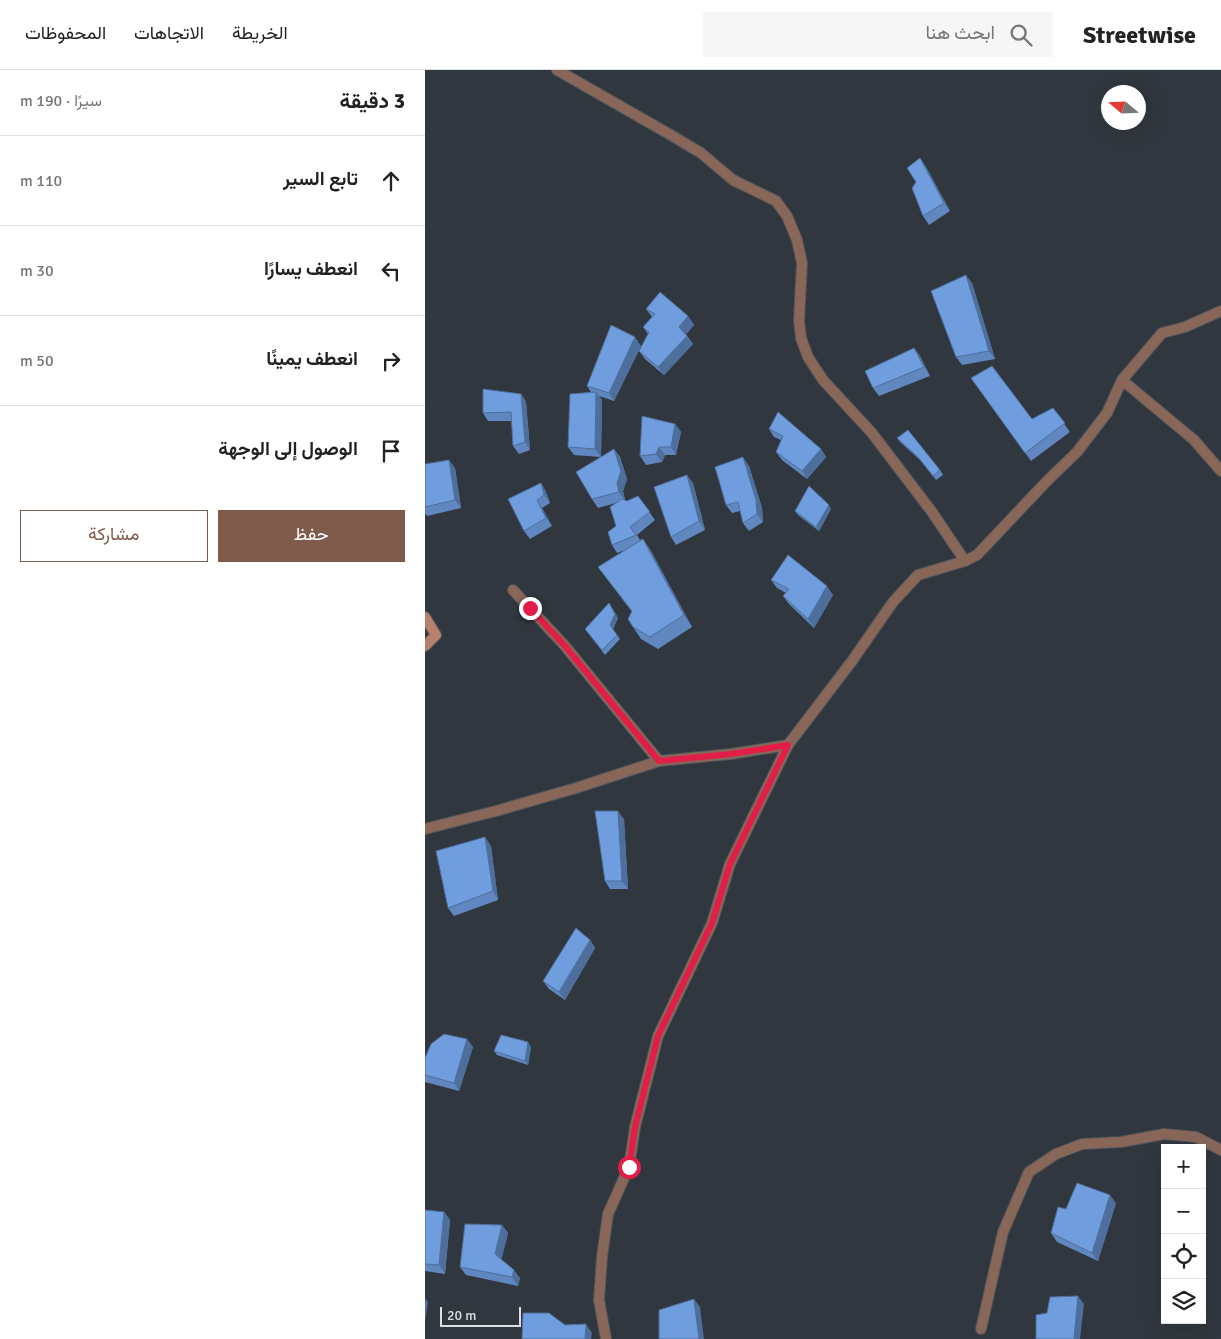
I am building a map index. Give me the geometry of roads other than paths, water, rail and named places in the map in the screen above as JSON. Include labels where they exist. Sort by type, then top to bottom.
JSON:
[{"type":"street","points":[[557,70],[677,138],[701,153],[733,180],[776,201],[787,216],[797,240],[802,263],[799,321],[801,338],[808,357],[823,380],[872,433],[932,512],[965,561]]},
{"type":"street","points":[[606,1339],[599,1300],[601,1257],[609,1214],[629,1167],[635,1127],[658,1036],[712,923],[730,864],[788,745],[852,661],[893,602],[918,575],[965,561],[977,555],[1077,452],[1107,413],[1122,380],[1163,333],[1185,327],[1221,310]]},
{"type":"street","points":[[1122,380],[1194,440],[1221,471]]},
{"type":"street","points":[[513,590],[565,646],[659,761]]},
{"type":"street","points":[[425,617],[436,634],[425,646]]},
{"type":"street","points":[[425,829],[567,791],[659,761],[731,754],[788,745]]},
{"type":"street","points":[[981,1329],[1003,1232],[1029,1172],[1056,1154],[1082,1144],[1121,1142],[1164,1134],[1196,1138],[1221,1150]]}]
